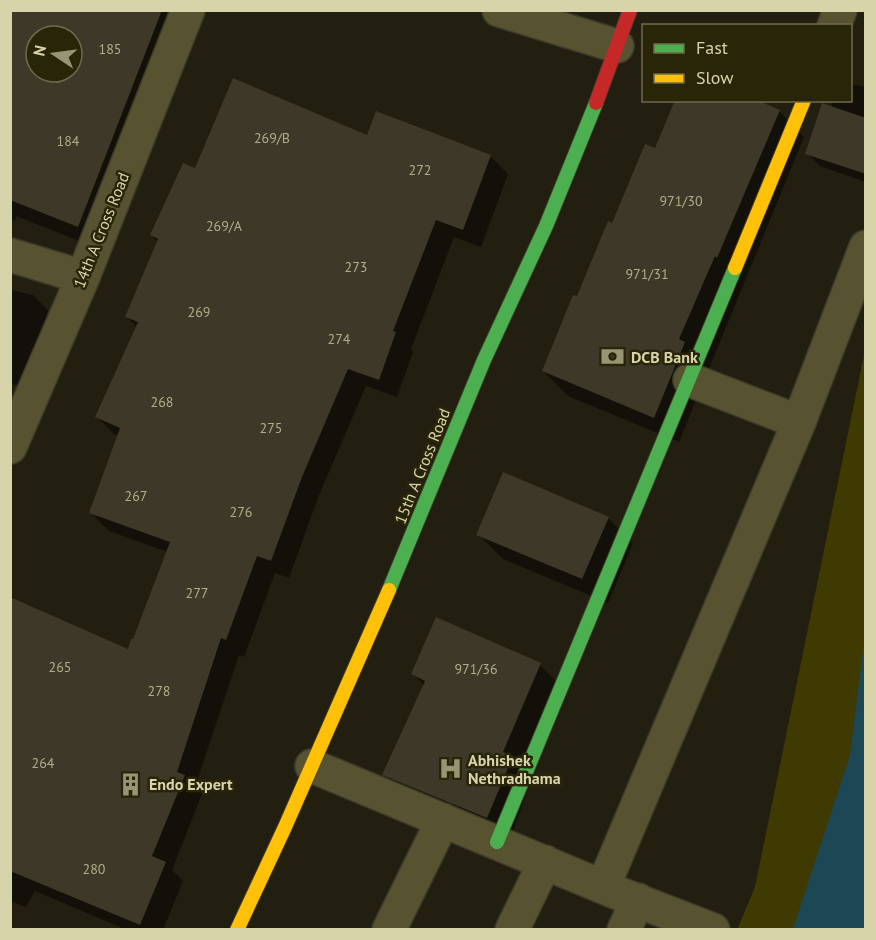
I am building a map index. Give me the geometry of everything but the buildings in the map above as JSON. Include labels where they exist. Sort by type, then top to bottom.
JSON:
[{"type":"main road","name":"15th A Cross Road","points":[[237,930],[387,595],[483,360],[546,226],[602,88],[630,10]]},
{"type":"main road","points":[[497,843],[803,102]]},
{"type":"street","name":"14th A Cross Road","points":[[10,447],[83,277],[188,10]]},
{"type":"street","points":[[499,10],[618,46]]},
{"type":"street","points":[[603,887],[799,422],[866,247]]},
{"type":"street","points":[[10,255],[83,277]]},
{"type":"street","points":[[690,380],[799,422]]},
{"type":"street","points":[[312,766],[603,887],[713,930]]},
{"type":"street","points":[[389,930],[443,820]]},
{"type":"street","points":[[512,930],[545,862]]},
{"type":"street","points":[[624,930],[638,900]]},
{"type":"shaded area","points":[[865,350],[865,929],[737,930],[755,887]]},
{"type":"water","points":[[865,634],[865,929],[793,929],[850,755]]},
{"type":"traffic: fast","points":[[389,590],[484,360],[546,226],[596,103]]},
{"type":"traffic: fast","points":[[497,842],[735,268]]},
{"type":"traffic: slow","points":[[735,268],[803,102]]},
{"type":"traffic: slow","points":[[237,930],[389,590]]},
{"type":"traffic: jam","points":[[596,103],[630,10]]},
{"type":"place","name":"DCB Bank","points":[[613,357]]},
{"type":"place","name":"Abhishek Nethradhama","points":[[450,769]]},
{"type":"place","name":"Endo Expert","points":[[131,784]]}]
